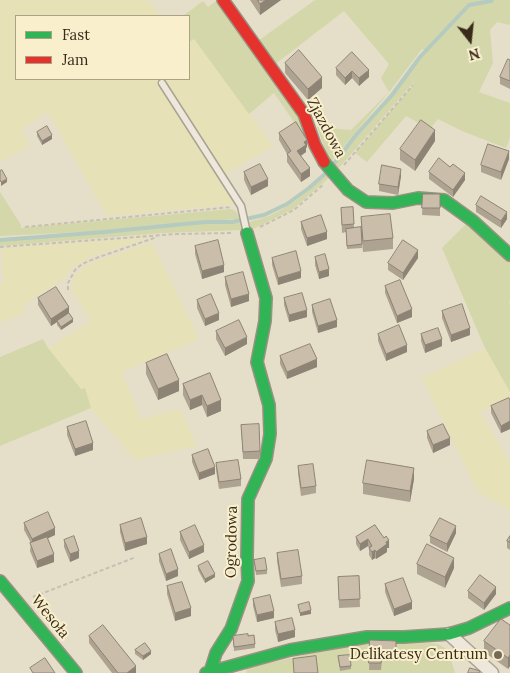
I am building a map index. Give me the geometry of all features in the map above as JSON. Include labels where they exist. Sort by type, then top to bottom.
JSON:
[{"type":"street","name":"Zjazdowa","points":[[223,0],[304,114],[315,145],[332,171],[348,190],[366,202],[393,203],[418,198],[444,200],[473,221],[510,254]]},
{"type":"street","name":"Ogrodowa","points":[[208,672],[216,653],[231,629],[248,581],[248,499],[266,459],[270,434],[269,404],[257,362],[265,321],[266,298],[246,230]]},
{"type":"street","name":"Wesoła","points":[[0,580],[76,673]]},
{"type":"street","points":[[208,672],[290,650],[367,636],[404,637],[449,634],[483,622],[510,608]]},
{"type":"street","points":[[449,634],[492,673]]},
{"type":"lane","points":[[162,83],[242,209],[246,230]]},
{"type":"path","points":[[0,247],[246,230],[294,210],[413,84]]},
{"type":"path","points":[[25,227],[242,209]]},
{"type":"path","points":[[68,290],[68,283],[75,270],[82,264],[162,235]]},
{"type":"path","points":[[18,603],[136,557]]},
{"type":"shaded area","points":[[0,0],[148,0],[159,15],[15,15],[15,80],[190,80],[190,41],[194,39],[273,146],[225,174],[241,204],[107,216],[48,112],[21,129],[30,145],[0,162]]},
{"type":"shaded area","points":[[149,238],[90,257],[72,268],[64,279],[22,306],[26,313],[0,322],[0,284],[4,283],[1,248]]},
{"type":"shaded area","points":[[152,242],[199,339],[122,372],[141,419],[180,409],[197,446],[135,460],[91,408],[85,388],[81,389],[48,348],[91,321],[71,289],[74,276],[92,262]]},
{"type":"shaded area","points":[[485,348],[510,392],[510,399],[480,412],[510,463],[510,510],[478,492],[422,378]]},
{"type":"green space","points":[[217,0],[302,116],[305,138],[274,93],[249,114],[194,39],[190,41],[190,15],[184,15],[203,1],[208,7]]},
{"type":"green space","points":[[315,0],[510,0],[510,25],[497,22],[490,30],[493,63],[479,92],[510,103],[510,137],[506,148],[462,131],[438,119],[430,129],[406,116],[367,162],[355,153],[413,83],[337,170],[333,166],[427,51],[422,49],[389,92],[381,78],[389,64],[344,11],[274,65],[258,41]]},
{"type":"green space","points":[[389,92],[330,163],[317,127],[351,130]]},
{"type":"green space","points":[[328,173],[331,176],[293,209],[253,229],[249,226],[249,222],[271,215],[294,202]]},
{"type":"green space","points":[[0,192],[21,225],[21,228],[231,209],[237,213],[239,219],[101,231],[0,236]]},
{"type":"green space","points":[[241,222],[243,228],[241,230],[162,233],[0,246],[0,241],[110,233],[204,223]]},
{"type":"green space","points":[[468,222],[510,259],[510,392],[485,348],[442,248]]},
{"type":"green space","points":[[43,339],[81,389],[85,388],[91,408],[0,446],[0,357]]},
{"type":"green space","points":[[438,644],[448,650],[455,673],[246,673],[247,668],[348,645]]},
{"type":"building","points":[[258,0],[266,0],[260,4]]},
{"type":"building","points":[[299,50],[322,77],[308,89],[285,63]]},
{"type":"building","points":[[352,52],[369,70],[359,78],[352,71],[345,78],[336,68]]},
{"type":"building","points":[[508,59],[510,60],[510,81],[500,77]]},
{"type":"building","points":[[421,120],[435,130],[415,160],[400,149]]},
{"type":"building","points":[[296,122],[307,140],[304,142],[306,145],[297,151],[310,168],[301,174],[287,154],[291,151],[279,133]]},
{"type":"building","points":[[47,126],[52,135],[42,141],[37,132]]},
{"type":"building","points":[[488,144],[509,151],[501,172],[481,165]]},
{"type":"building","points":[[439,158],[450,167],[453,164],[465,173],[453,190],[429,172]]},
{"type":"building","points":[[260,164],[268,179],[251,187],[244,172]]},
{"type":"building","points":[[382,165],[401,169],[398,187],[379,184]]},
{"type":"building","points":[[2,170],[7,179],[1,182],[0,171]]},
{"type":"building","points":[[423,194],[440,194],[440,208],[422,208]]},
{"type":"building","points":[[481,196],[507,212],[501,221],[476,205]]},
{"type":"building","points":[[353,207],[354,224],[342,225],[341,208]]},
{"type":"building","points":[[390,214],[393,238],[363,241],[361,217]]},
{"type":"building","points":[[321,215],[327,232],[307,238],[301,222]]},
{"type":"building","points":[[361,227],[362,244],[347,246],[346,229]]},
{"type":"building","points":[[218,240],[224,265],[202,271],[195,246]]},
{"type":"building","points":[[403,240],[418,250],[403,273],[388,263]]},
{"type":"building","points":[[296,251],[301,271],[278,278],[272,258]]},
{"type":"building","points":[[325,254],[329,269],[319,272],[315,257]]},
{"type":"building","points":[[243,272],[249,294],[231,299],[225,277]]},
{"type":"building","points":[[400,280],[412,309],[397,316],[385,286]]},
{"type":"building","points":[[56,287],[69,307],[51,319],[38,298]]},
{"type":"building","points":[[302,293],[307,310],[289,315],[284,298]]},
{"type":"building","points":[[211,294],[219,313],[205,319],[197,300]]},
{"type":"building","points":[[330,299],[337,320],[318,326],[312,305]]},
{"type":"building","points":[[462,304],[470,328],[451,335],[442,311]]},
{"type":"building","points":[[69,313],[73,319],[61,327],[57,321]]},
{"type":"building","points":[[239,320],[247,337],[225,348],[216,331]]},
{"type":"building","points":[[399,325],[407,345],[386,354],[378,334]]},
{"type":"building","points":[[438,328],[442,339],[425,345],[421,334]]},
{"type":"building","points":[[310,344],[317,359],[287,372],[280,356]]},
{"type":"building","points":[[167,354],[179,380],[158,389],[146,363]]},
{"type":"building","points":[[210,373],[221,400],[207,406],[202,395],[190,400],[183,384]]},
{"type":"building","points":[[509,398],[510,421],[501,426],[491,406]]},
{"type":"building","points":[[86,421],[93,443],[75,449],[67,427]]},
{"type":"building","points":[[259,424],[260,451],[243,452],[241,425]]},
{"type":"building","points":[[443,424],[450,438],[433,445],[427,431]]},
{"type":"building","points":[[208,449],[215,467],[199,473],[192,455]]},
{"type":"building","points":[[238,460],[241,479],[219,482],[216,463]]},
{"type":"building","points":[[367,460],[414,468],[410,491],[363,483]]},
{"type":"building","points":[[313,464],[316,486],[301,488],[298,466]]},
{"type":"building","points":[[48,512],[55,528],[32,539],[24,523]]},
{"type":"building","points":[[141,518],[147,537],[125,543],[120,525]]},
{"type":"building","points":[[440,518],[456,526],[447,544],[430,536]]},
{"type":"building","points":[[195,525],[204,545],[189,552],[180,532]]},
{"type":"building","points":[[375,525],[384,538],[386,536],[389,540],[386,542],[387,544],[376,552],[375,550],[372,552],[369,548],[372,546],[368,539],[360,544],[356,537]]},
{"type":"building","points":[[74,536],[79,551],[70,554],[64,540]]},
{"type":"building","points":[[47,537],[54,554],[37,561],[30,543]]},
{"type":"building","points":[[427,544],[454,558],[445,577],[417,564]]},
{"type":"building","points":[[171,549],[178,569],[166,574],[159,554]]},
{"type":"building","points":[[298,550],[302,576],[281,579],[277,553]]},
{"type":"building","points":[[265,558],[267,570],[256,571],[254,560]]},
{"type":"building","points":[[208,561],[215,574],[205,579],[198,566]]},
{"type":"building","points":[[480,575],[496,587],[484,603],[468,591]]},
{"type":"building","points":[[359,576],[360,599],[339,600],[338,577]]},
{"type":"building","points":[[403,578],[412,602],[394,609],[385,584]]},
{"type":"building","points":[[182,582],[191,608],[175,613],[167,586]]},
{"type":"building","points":[[270,595],[274,611],[257,615],[253,599]]},
{"type":"building","points":[[309,602],[311,610],[300,613],[298,605]]},
{"type":"building","points":[[292,618],[295,630],[278,634],[275,622]]},
{"type":"building","points":[[501,619],[510,625],[510,655],[508,658],[484,641]]},
{"type":"building","points":[[103,625],[136,666],[127,673],[118,673],[89,636]]},
{"type":"building","points":[[248,634],[248,636],[254,635],[255,644],[234,647],[233,636]]},
{"type":"building","points":[[370,640],[396,641],[396,654],[382,653],[381,663],[369,663]]},
{"type":"building","points":[[145,643],[151,651],[143,656],[135,650]]},
{"type":"building","points":[[350,655],[351,666],[340,667],[338,656]]},
{"type":"building","points":[[316,656],[318,673],[294,673],[293,659]]},
{"type":"building","points":[[45,658],[55,673],[33,673],[30,668]]},
{"type":"building","points":[[470,668],[480,671],[479,673],[468,673]]},
{"type":"waterway","points":[[332,166],[356,135],[392,95],[420,57],[469,5],[492,0]]},
{"type":"waterway","points":[[0,240],[205,222],[232,222],[264,215],[287,204],[326,173]]},
{"type":"traffic: fast","points":[[324,162],[348,190],[366,202],[393,203],[418,198],[444,200],[473,221],[510,255]]},
{"type":"traffic: fast","points":[[210,672],[216,653],[231,629],[248,581],[248,499],[266,459],[270,434],[269,405],[257,362],[265,321],[266,298],[247,233]]},
{"type":"traffic: fast","points":[[0,581],[76,673]]},
{"type":"traffic: fast","points":[[206,673],[290,650],[367,637],[449,634],[469,628],[510,608]]},
{"type":"traffic: jam","points":[[223,0],[304,114],[315,145],[324,162]]},
{"type":"place","name":"Delikatesy Centrum","points":[[498,655]]}]
